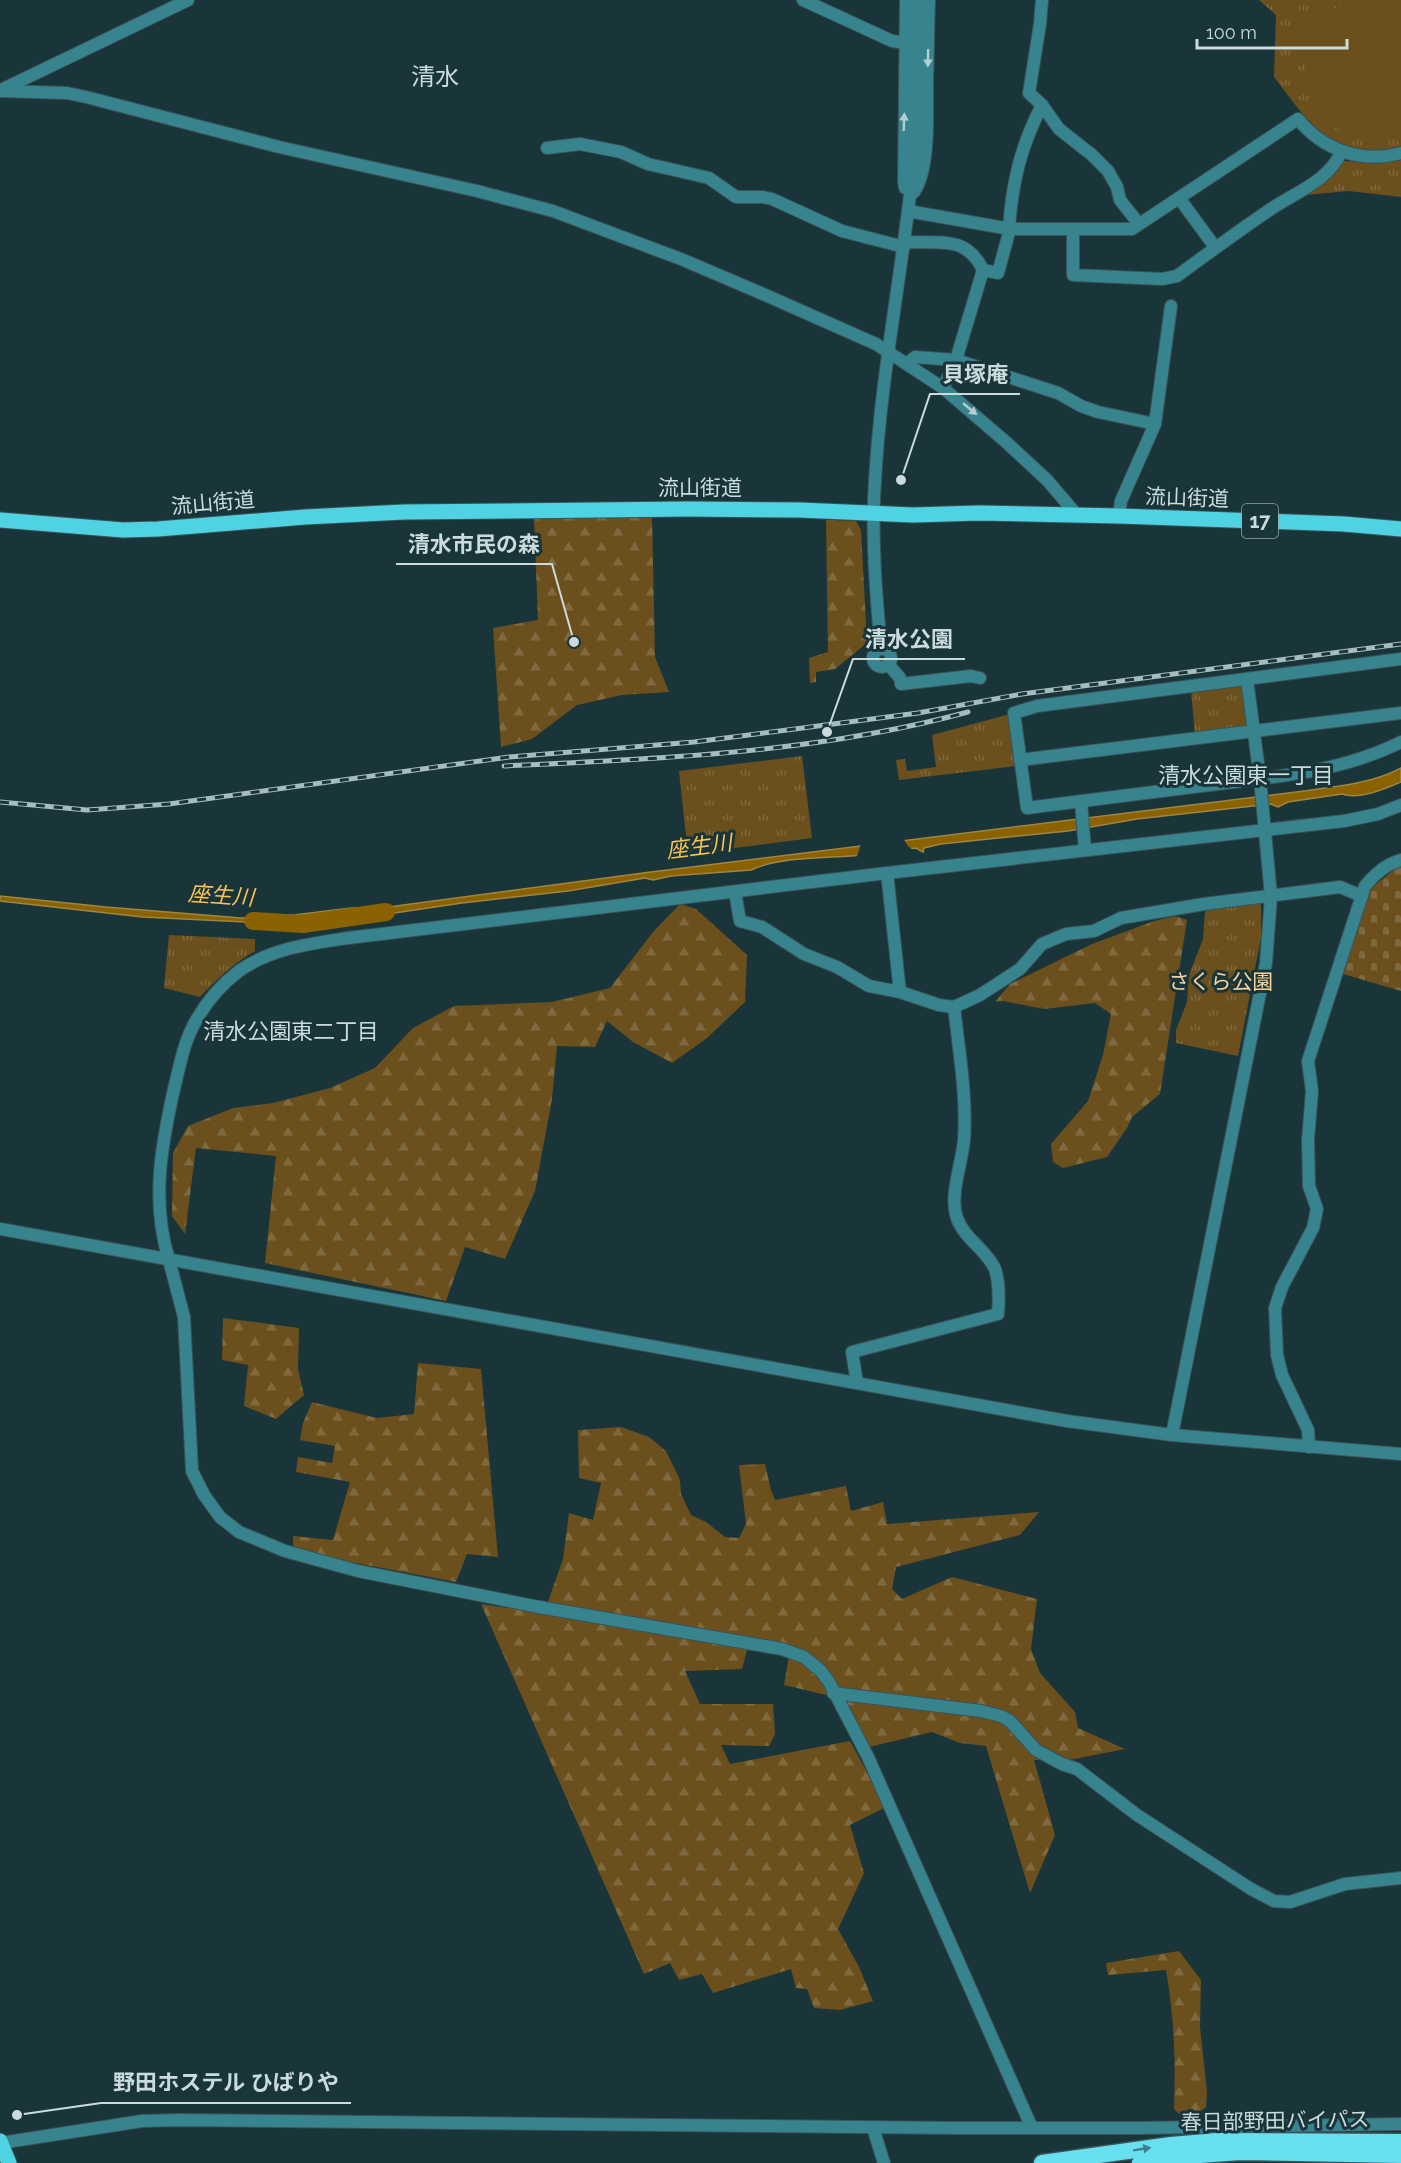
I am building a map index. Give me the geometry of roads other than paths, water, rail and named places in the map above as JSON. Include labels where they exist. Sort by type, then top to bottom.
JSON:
[{"type":"highway","name":"春日部野田バイパス","points":[[1042,2163],[1217,2141],[1401,2142]]},
{"type":"highway","name":"春日部野田バイパス","points":[[1140,2163],[1174,2157],[1240,2152],[1401,2155]]},
{"type":"main road","name":"流山街道","points":[[0,520],[123,530],[334,515],[514,510],[749,509],[1119,516],[1392,526],[1401,529]]},
{"type":"main road","points":[[0,2143],[9,2163]]},
{"type":"street","points":[[0,91],[188,0]]},
{"type":"street","points":[[803,0],[892,41],[906,43]]},
{"type":"street","points":[[906,0],[903,181],[908,206]]},
{"type":"street","points":[[917,0],[915,134],[904,244],[888,352],[874,479],[881,649],[874,654],[875,663],[883,666],[888,664],[900,678],[901,684],[971,676],[980,678]]},
{"type":"street","points":[[908,206],[918,186],[926,137],[929,0]]},
{"type":"street","points":[[1042,0],[1029,93],[1042,105],[1059,129],[1108,171],[1117,187],[1120,200],[1139,224]]},
{"type":"street","points":[[0,91],[67,93],[86,97],[279,147],[477,191],[594,225],[763,294],[876,344],[943,388],[1023,457],[1047,480],[1077,515]]},
{"type":"street","points":[[983,270],[999,273],[1009,229],[1011,202],[1020,154],[1027,134],[1042,105]]},
{"type":"street","points":[[908,206],[1009,229],[1132,229],[1298,119],[1324,144],[1342,151],[1382,157],[1401,153]]},
{"type":"street","points":[[547,148],[580,144],[621,152],[648,164],[709,178],[736,197],[772,199],[842,231],[904,244],[949,242],[972,252],[978,257],[983,270],[956,360],[943,388]]},
{"type":"street","points":[[1073,230],[1073,275],[1162,279],[1177,276],[1215,247],[1282,202],[1313,185],[1336,164],[1342,151]]},
{"type":"street","points":[[1179,198],[1215,247]]},
{"type":"street","points":[[1119,516],[1121,501],[1155,424],[1171,306]]},
{"type":"street","points":[[908,364],[915,357],[956,360],[1058,393],[1081,406],[1098,412],[1155,424]]},
{"type":"street","points":[[1401,659],[1037,706],[1014,712],[1027,808],[1081,805],[1260,783],[1352,762],[1380,753],[1401,742]]},
{"type":"street","points":[[1172,1434],[1266,963],[1271,896],[1247,679]]},
{"type":"street","points":[[1020,760],[1401,713]]},
{"type":"street","points":[[1081,805],[1085,850]]},
{"type":"street","points":[[1032,2128],[868,1757],[821,1671],[804,1657],[782,1649],[536,1612],[358,1571],[285,1551],[239,1532],[220,1517],[204,1495],[192,1471],[184,1317],[160,1222],[158,1180],[164,1138],[183,1048],[196,1020],[222,986],[239,972],[280,950],[306,944],[1085,850],[1264,824],[1344,821],[1378,814],[1401,805]]},
{"type":"street","points":[[1309,1447],[1308,1430],[1282,1375],[1277,1355],[1275,1308],[1282,1287],[1313,1228],[1317,1209],[1309,1186],[1308,1140],[1312,1091],[1308,1061],[1365,886],[1377,872],[1388,864],[1401,860]]},
{"type":"street","points":[[887,873],[900,992]]},
{"type":"street","points":[[735,892],[740,921],[762,927],[804,954],[837,967],[869,986],[954,1007],[980,995],[1020,969],[1042,944],[1066,934],[1094,932],[1121,918],[1204,904],[1340,887],[1362,896]]},
{"type":"street","points":[[857,1383],[852,1353],[998,1314],[1000,1296],[995,1270],[967,1237],[956,1216],[955,1193],[964,1141],[964,1095],[954,1007]]},
{"type":"street","points":[[0,1229],[1067,1420],[1172,1434],[1401,1454]]},
{"type":"street","points":[[833,1693],[981,1711],[1001,1716],[1010,1721],[1036,1750],[1077,1769],[1137,1815],[1251,1889],[1274,1901],[1290,1902],[1345,1884],[1401,1878]]},
{"type":"street","points":[[0,2143],[142,2121],[180,2120],[873,2128],[1140,2128],[1401,2124]]},
{"type":"street","points":[[873,2128],[884,2163]]},
{"type":"waterway","name":"座生川","points":[[253,921],[303,924],[386,912]]},
{"type":"railway","points":[[0,802],[87,810],[169,804],[509,757],[694,742],[918,713],[1022,694],[1401,644]]},
{"type":"railway","points":[[504,766],[738,752],[854,737],[968,712]]},
{"type":"place","name":"貝塚庵","points":[[901,480]]},
{"type":"place","name":"清水市民の森","points":[[574,642]]},
{"type":"place","name":"清水公園","points":[[827,732]]},
{"type":"place","name":"野田ホステル ひばりや","points":[[17,2115]]},
{"type":"district","name":"清水","points":[[435,77]]},
{"type":"district","name":"清水公園東一丁目","points":[[1246,775]]},
{"type":"district","name":"清水公園東二丁目","points":[[291,1031]]},
{"type":"park label","name":"さくら公園","points":[[1221,982]]}]
